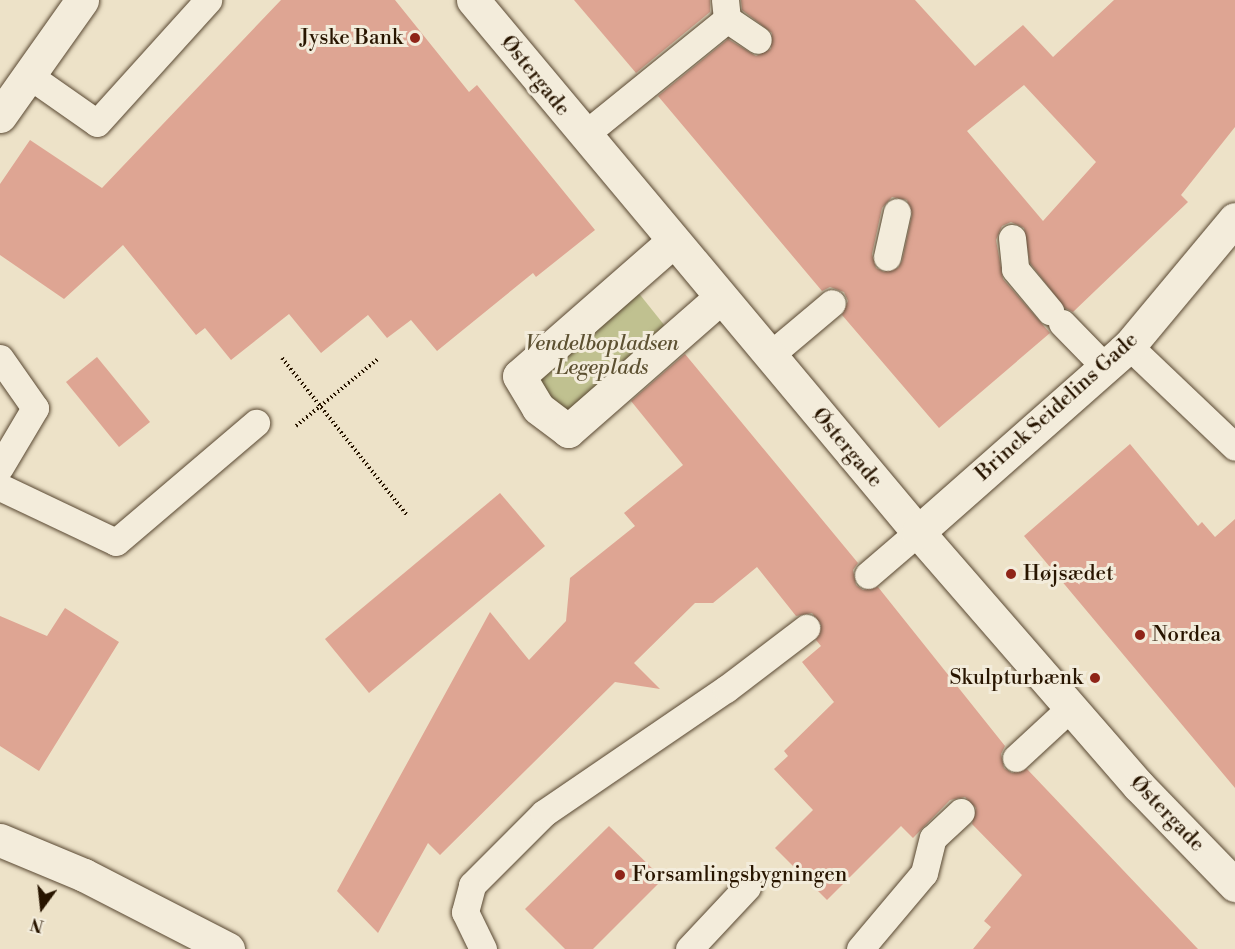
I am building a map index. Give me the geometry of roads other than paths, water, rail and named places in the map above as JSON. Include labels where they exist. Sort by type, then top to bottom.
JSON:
[{"type":"street","points":[[0,116],[14,78],[81,0]]},
{"type":"street","name":"Østergade","points":[[473,0],[672,242],[918,532],[1139,786],[1235,885]]},
{"type":"street","name":"Brinck Seidelins Gade","points":[[918,532],[1117,356],[1235,219]]},
{"type":"street","points":[[672,242],[519,376],[538,408],[568,431],[720,298]]},
{"type":"street","points":[[0,840],[84,875],[223,948]]},
{"type":"lane","points":[[14,78],[97,123],[208,0]]},
{"type":"lane","points":[[584,135],[726,9],[758,40]]},
{"type":"lane","points":[[887,257],[897,213]]},
{"type":"lane","points":[[1012,238],[1015,269],[1056,317],[1117,356],[1235,447]]},
{"type":"lane","points":[[769,356],[832,303]]},
{"type":"lane","points":[[0,358],[34,408],[0,467]]},
{"type":"lane","points":[[0,487],[116,542],[256,423]]},
{"type":"lane","points":[[868,575],[918,532]]},
{"type":"lane","points":[[483,949],[465,912],[472,885],[544,813],[726,689],[806,628]]},
{"type":"lane","points":[[1016,758],[1070,708]]},
{"type":"lane","points":[[860,949],[924,873],[933,838],[961,812]]},
{"type":"lane","points":[[689,949],[747,887]]},
{"type":"place","name":"Jyske Bank","points":[[415,38]]},
{"type":"place","name":"Højsædet","points":[[1011,574]]},
{"type":"place","name":"Nordea","points":[[1140,635]]},
{"type":"place","name":"Skulpturbænk","points":[[1095,678]]},
{"type":"place","name":"Forsamlingsbygningen","points":[[620,875]]},
{"type":"park label","name":"Vendelbopladsen Legeplads","points":[[602,356]]}]
